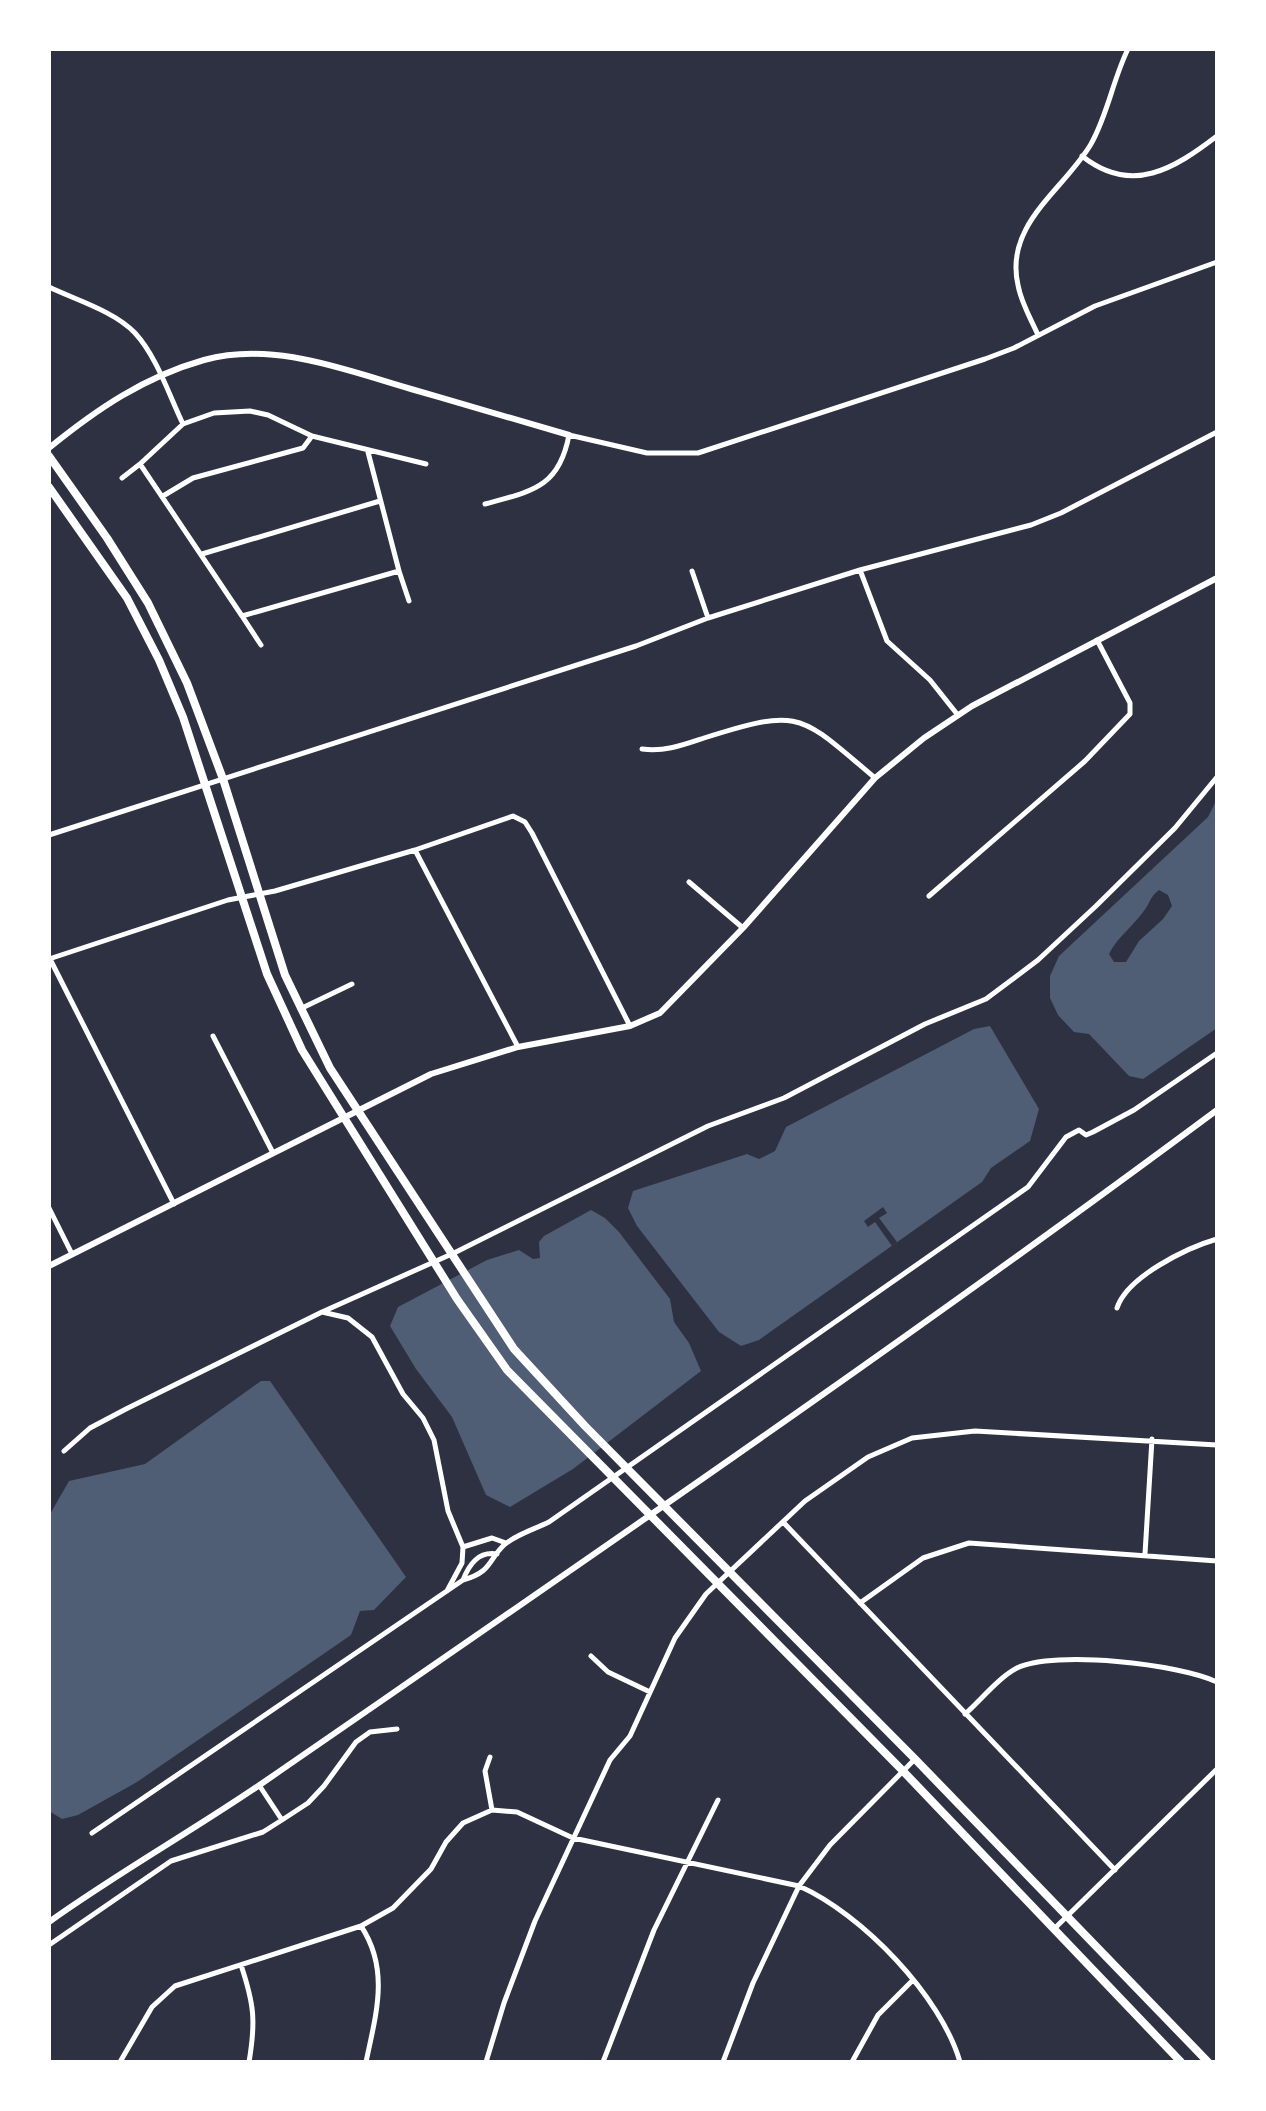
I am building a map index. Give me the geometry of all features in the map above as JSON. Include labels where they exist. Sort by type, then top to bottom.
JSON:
[{"type":"main road","points":[[49,456],[107,538],[148,603],[187,683],[223,779],[259,894],[300,1009],[330,1068],[514,1349],[1208,2062]]},
{"type":"main road","points":[[49,487],[127,598],[175,700],[267,974],[302,1050],[457,1299],[507,1370],[902,1771],[1181,2062]]},
{"type":"street","points":[[1038,335],[1017,284],[1018,247],[1030,220],[1082,156],[1108,104],[1128,49]]},
{"type":"street","points":[[1082,156],[1093,165],[1112,173],[1155,173],[1186,160],[1217,136]]},
{"type":"street","points":[[49,448],[94,411],[159,376],[223,356],[259,354],[293,357],[569,435],[659,454],[712,450],[985,359],[1095,306],[1217,262]]},
{"type":"street","points":[[49,287],[108,315],[134,332],[183,424]]},
{"type":"street","points":[[122,478],[183,424],[214,414],[250,411],[268,415],[312,436],[368,452],[426,464]]},
{"type":"street","points":[[49,835],[636,646],[708,618],[860,570],[1031,525],[1061,513],[1217,432]]},
{"type":"street","points":[[485,504],[552,478],[565,455],[569,435]]},
{"type":"street","points":[[163,496],[193,478],[303,448],[312,436]]},
{"type":"street","points":[[368,452],[409,601]]},
{"type":"street","points":[[140,464],[261,645]]},
{"type":"street","points":[[202,554],[380,501]]},
{"type":"street","points":[[860,570],[887,641],[930,680],[957,714]]},
{"type":"street","points":[[242,616],[400,571]]},
{"type":"street","points":[[692,571],[708,618]]},
{"type":"street","points":[[49,1266],[431,1074],[518,1047],[630,1026],[660,1013],[675,1001],[743,928],[875,778],[957,714],[1216,581]]},
{"type":"street","points":[[929,896],[1085,761],[1130,714],[1130,703],[1097,640]]},
{"type":"street","points":[[642,748],[661,751],[760,720],[790,719],[821,732],[875,778]]},
{"type":"street","points":[[64,1451],[90,1428],[125,1409],[322,1312],[454,1253],[708,1126],[784,1098],[925,1024],[986,999],[1038,960],[1096,906],[1175,828],[1217,777]]},
{"type":"street","points":[[174,1204],[49,959],[242,897],[415,850],[513,816],[528,825],[630,1026]]},
{"type":"street","points":[[415,850],[518,1047]]},
{"type":"street","points":[[689,882],[743,928]]},
{"type":"street","points":[[300,1009],[352,984]]},
{"type":"street","points":[[213,1036],[274,1153]]},
{"type":"street","points":[[92,1833],[463,1580],[474,1577],[494,1562],[496,1554],[506,1543],[549,1522],[1028,1187],[1066,1137],[1079,1130],[1086,1135],[1135,1110],[1217,1053]]},
{"type":"street","points":[[49,1922],[116,1874],[259,1785],[664,1504],[1083,1210],[1217,1110]]},
{"type":"street","points":[[49,1208],[72,1254]]},
{"type":"street","points":[[1117,1308],[1122,1293],[1159,1267],[1192,1247],[1217,1239]]},
{"type":"street","points":[[322,1312],[348,1318],[372,1337],[403,1394],[423,1418],[434,1440],[448,1511],[463,1547],[462,1563],[446,1593]]},
{"type":"street","points":[[486,2062],[530,1933],[610,1760],[630,1736],[676,1638],[717,1582],[805,1501],[868,1457],[925,1435],[975,1431],[1152,1439],[1217,1445]]},
{"type":"street","points":[[1145,1554],[1152,1439]]},
{"type":"street","points":[[783,1522],[1115,1870]]},
{"type":"street","points":[[463,1547],[492,1538],[506,1543]]},
{"type":"street","points":[[860,1602],[923,1558],[969,1543],[1217,1561]]},
{"type":"street","points":[[463,1580],[468,1565],[484,1554],[496,1554]]},
{"type":"street","points":[[591,1656],[608,1672],[650,1692]]},
{"type":"street","points":[[965,1714],[1018,1668],[1055,1659],[1171,1667],[1217,1682]]},
{"type":"street","points":[[49,1945],[171,1861],[263,1832],[308,1803],[356,1742],[370,1732],[397,1729]]},
{"type":"street","points":[[489,1757],[485,1771],[492,1810]]},
{"type":"street","points":[[723,2062],[753,1983],[799,1886],[830,1844],[915,1759]]},
{"type":"street","points":[[1054,1929],[1217,1769]]},
{"type":"street","points":[[259,1785],[282,1820]]},
{"type":"street","points":[[603,2062],[631,1983],[719,1800]]},
{"type":"street","points":[[120,2062],[152,2007],[175,1986],[362,1926],[393,1908],[431,1869],[446,1842],[463,1823],[492,1810],[517,1812],[573,1838],[799,1886],[851,1917],[913,1980],[935,2005],[953,2039],[960,2062]]},
{"type":"street","points":[[362,1926],[374,1945],[379,1964],[379,1989],[366,2062]]},
{"type":"street","points":[[241,1965],[254,2003],[255,2024],[249,2062]]},
{"type":"street","points":[[852,2062],[878,2015],[913,1980]]},
{"type":"water","points":[[1217,799],[1217,1028],[1143,1079],[1129,1076],[1089,1034],[1074,1032],[1058,1015],[1050,998],[1050,976],[1059,956],[1208,817]],"holes":[[[1159,890],[1168,895],[1172,906],[1163,919],[1139,941],[1126,962],[1114,962],[1109,954],[1142,914],[1154,894]]]},
{"type":"water","points":[[990,1026],[1039,1109],[1030,1141],[991,1168],[982,1182],[759,1340],[741,1346],[719,1332],[637,1226],[628,1208],[633,1191],[747,1154],[759,1159],[775,1151],[786,1127],[974,1029]]},
{"type":"water","points":[[591,1210],[605,1218],[619,1232],[670,1299],[674,1322],[689,1343],[701,1371],[573,1469],[510,1507],[486,1495],[452,1417],[416,1369],[390,1326],[398,1307],[487,1260],[519,1250],[533,1259],[540,1258],[539,1242],[544,1236]]},
{"type":"water","points":[[261,1381],[270,1381],[406,1577],[374,1610],[360,1611],[351,1635],[137,1782],[78,1815],[62,1819],[49,1811],[49,1516],[69,1481],[145,1464]]},
{"type":"pier","points":[[883,1207],[887,1213],[879,1218],[897,1242],[892,1246],[875,1222],[868,1227],[864,1221]]}]
